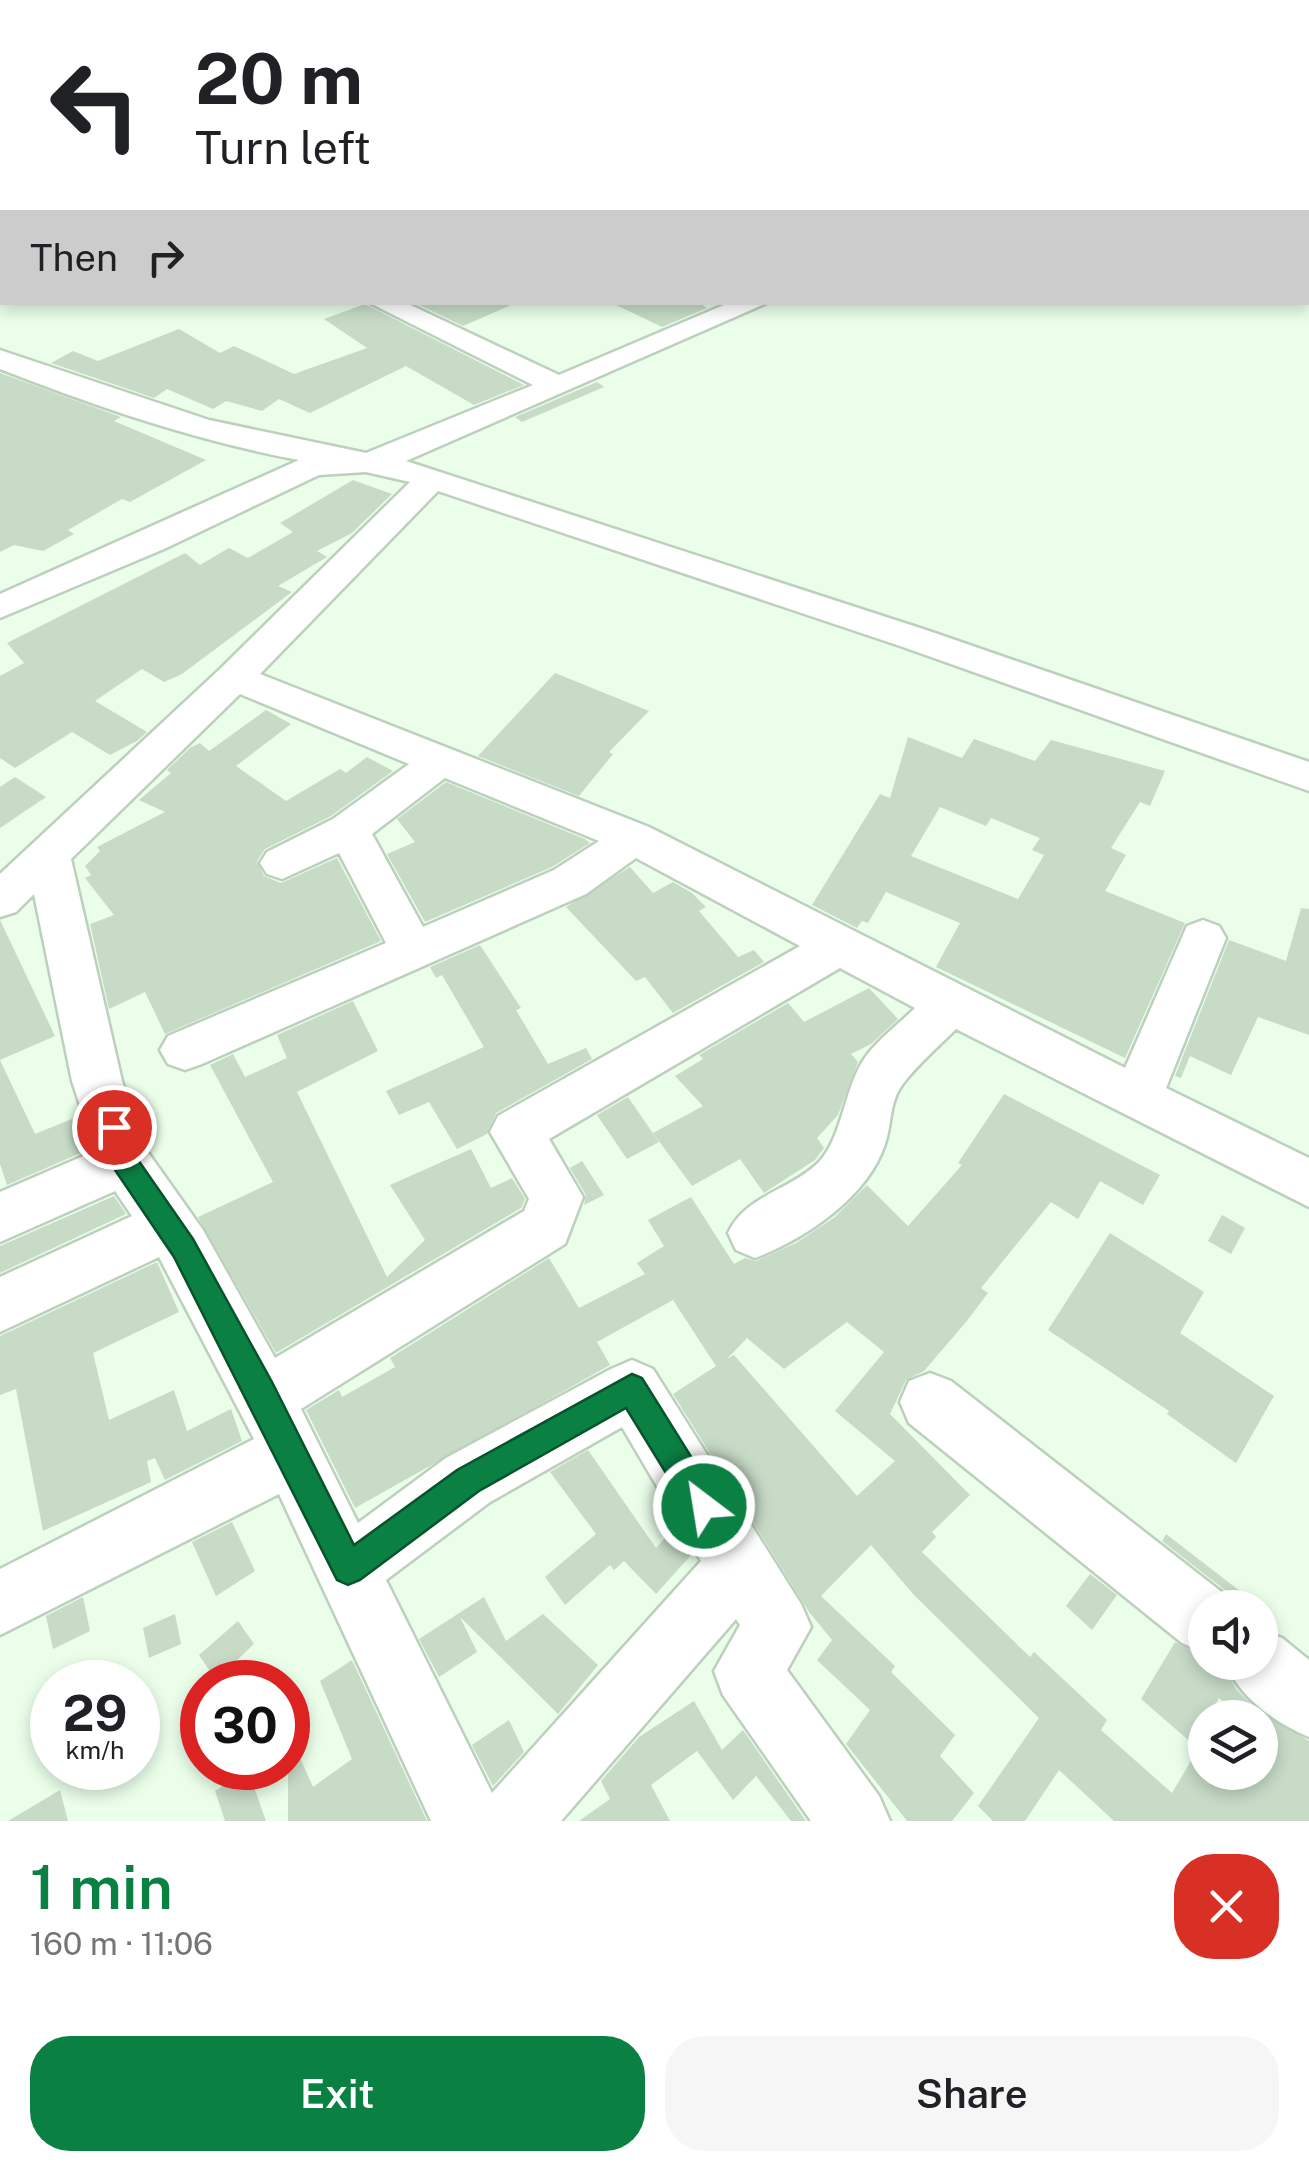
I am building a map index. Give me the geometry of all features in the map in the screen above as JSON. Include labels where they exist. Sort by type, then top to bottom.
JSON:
[{"type":"street","points":[[387,305],[556,385]]},
{"type":"street","points":[[0,607],[313,466],[377,462],[749,305]]},
{"type":"street","points":[[0,359],[264,444],[377,462],[432,478],[916,638],[1309,777]]},
{"type":"street","points":[[0,392],[36,373]]},
{"type":"street","points":[[0,900],[234,678],[432,478]]},
{"type":"street","points":[[0,574],[36,592]]},
{"type":"street","points":[[234,678],[634,838],[950,1004],[1309,1184]]},
{"type":"street","points":[[282,863],[348,830],[443,759]]},
{"type":"street","points":[[348,830],[413,951]]},
{"type":"street","points":[[184,1050],[570,882],[634,838]]},
{"type":"street","points":[[48,855],[97,1081],[124,1162],[184,1248],[277,1424],[468,1821]]},
{"type":"street","points":[[1138,1096],[1203,938]]},
{"type":"street","points":[[0,1603],[247,1479],[277,1424],[546,1227],[556,1197],[516,1132],[841,945]]},
{"type":"street","points":[[755,1233],[837,1179],[860,1143],[865,1112],[881,1074],[950,1004]]},
{"type":"street","points":[[0,1218],[124,1162]]},
{"type":"street","points":[[0,1305],[166,1227]]},
{"type":"street","points":[[348,1569],[468,1480],[632,1388],[778,1627],[747,1671],[854,1821]]},
{"type":"street","points":[[930,1402],[1188,1607]]},
{"type":"street","points":[[514,1821],[740,1566]]},
{"type":"street","points":[[1278,1678],[1309,1703]]},
{"type":"building","points":[[367,305],[524,385],[474,405],[406,366],[310,413],[279,399],[262,411],[226,401],[213,409],[167,389],[154,398],[51,363],[73,351],[98,361],[179,329],[220,353],[234,346],[294,374],[367,348],[324,319]]},
{"type":"building","points":[[419,305],[511,305],[463,326]]},
{"type":"building","points":[[616,305],[707,308],[662,327]]},
{"type":"building","points":[[0,373],[121,417],[114,421],[206,460],[130,502],[122,499],[68,530],[74,534],[43,551],[14,545],[0,552]]},
{"type":"building","points":[[597,382],[604,387],[522,422],[515,417]]},
{"type":"building","points":[[353,480],[392,494],[352,533],[317,551],[327,557],[278,586],[292,592],[182,674],[164,682],[142,669],[95,701],[147,732],[137,741],[110,755],[72,732],[15,768],[0,758],[0,676],[24,663],[7,643],[185,553],[200,565],[229,548],[248,558],[293,532],[280,523]]},
{"type":"building","points":[[555,673],[649,711],[609,752],[613,754],[579,796],[478,756]]},
{"type":"building","points":[[266,710],[291,724],[236,766],[286,801],[340,769],[346,773],[367,757],[393,771],[331,816],[265,849],[257,861],[264,876],[281,883],[337,858],[381,941],[165,1034],[145,992],[109,1009],[90,924],[114,915],[85,878],[91,875],[85,866],[100,851],[97,847],[165,812],[139,800],[171,773],[167,770],[190,748],[200,743],[209,751]]},
{"type":"building","points":[[908,737],[962,758],[974,739],[1035,761],[1051,740],[1165,771],[1150,806],[1140,802],[1111,848],[1126,855],[1105,891],[1185,923],[1125,1058],[936,967],[960,923],[886,892],[868,923],[862,921],[857,928],[812,905],[880,794],[890,798]],"holes":[[[940,807],[986,826],[991,818],[1040,838],[1032,850],[1044,855],[1018,899],[911,856]]]},
{"type":"building","points":[[15,777],[46,797],[0,828],[0,787]]},
{"type":"building","points":[[446,782],[590,843],[552,867],[425,922],[387,854],[415,842],[397,819]]},
{"type":"building","points":[[630,867],[653,893],[673,882],[692,893],[706,907],[699,911],[738,957],[754,950],[764,962],[673,1013],[645,977],[636,981],[566,907]]},
{"type":"building","points":[[1301,908],[1309,909],[1309,1035],[1258,1017],[1231,1075],[1190,1056],[1181,1078],[1175,1076],[1229,940],[1286,961]]},
{"type":"building","points":[[0,920],[55,1036],[0,1060]]},
{"type":"building","points":[[480,945],[521,1008],[516,1010],[548,1064],[586,1048],[592,1059],[496,1113],[487,1134],[457,1149],[429,1102],[399,1115],[386,1091],[484,1047],[442,975],[436,978],[430,967]]},
{"type":"building","points":[[869,988],[898,1019],[871,1044],[851,1054],[858,1062],[838,1115],[817,1138],[824,1148],[815,1160],[764,1193],[740,1159],[692,1186],[653,1133],[703,1106],[675,1076],[703,1059],[699,1055],[788,1003],[804,1022]]},
{"type":"building","points":[[353,1001],[378,1051],[297,1092],[387,1277],[425,1240],[390,1185],[471,1149],[491,1188],[512,1178],[525,1199],[521,1208],[276,1353],[198,1217],[273,1182],[210,1065],[233,1054],[245,1077],[287,1058],[277,1035]]},
{"type":"building","points":[[0,1060],[35,1134],[79,1116],[90,1149],[7,1185],[0,1164]]},
{"type":"building","points":[[1004,1094],[1160,1175],[1143,1205],[1100,1181],[1078,1219],[1051,1202],[981,1288],[988,1293],[966,1322],[924,1371],[906,1380],[890,1414],[970,1495],[932,1532],[936,1537],[922,1552],[1030,1657],[1034,1652],[1107,1720],[1101,1730],[1172,1793],[1188,1766],[1188,1790],[1278,1790],[1278,1723],[1309,1741],[1309,1821],[1114,1821],[1059,1770],[1025,1821],[993,1821],[978,1806],[1039,1718],[914,1595],[871,1545],[821,1596],[895,1666],[891,1672],[955,1735],[940,1756],[974,1793],[952,1821],[907,1821],[846,1744],[870,1710],[817,1660],[832,1640],[809,1612],[673,1394],[716,1366],[673,1300],[597,1342],[610,1365],[355,1508],[306,1410],[339,1390],[342,1397],[395,1367],[390,1358],[549,1258],[579,1308],[645,1274],[637,1263],[664,1246],[648,1220],[691,1197],[734,1264],[745,1258],[756,1261],[796,1243],[835,1217],[867,1185],[908,1226],[962,1165],[958,1163]],"holes":[[[847,1322],[884,1352],[835,1411],[895,1461],[857,1496],[734,1355],[727,1359],[747,1338],[784,1369]]]},
{"type":"building","points":[[628,1097],[659,1142],[627,1159],[597,1115]]},
{"type":"building","points":[[582,1161],[604,1195],[584,1205],[586,1195],[570,1168]]},
{"type":"building","points":[[114,1196],[126,1214],[0,1273],[0,1246]]},
{"type":"building","points":[[1222,1215],[1245,1228],[1231,1254],[1208,1241]]},
{"type":"building","points":[[1110,1233],[1204,1292],[1180,1333],[1274,1396],[1236,1463],[1167,1414],[1169,1411],[1048,1330]]},
{"type":"building","points":[[157,1262],[179,1312],[93,1353],[109,1420],[174,1390],[187,1431],[231,1409],[242,1441],[165,1480],[155,1458],[147,1461],[151,1482],[43,1531],[16,1389],[0,1395],[0,1336]]},
{"type":"building","points":[[588,1450],[656,1548],[676,1526],[692,1554],[656,1594],[624,1561],[614,1570],[610,1565],[565,1605],[545,1577],[596,1534],[550,1472]]},
{"type":"building","points":[[232,1522],[255,1571],[216,1596],[192,1542]]},
{"type":"building","points":[[1166,1534],[1239,1590],[1225,1590],[1162,1541]]},
{"type":"building","points":[[1090,1574],[1117,1595],[1092,1630],[1066,1606]]},
{"type":"building","points":[[83,1597],[90,1631],[53,1649],[46,1616]]},
{"type":"building","points":[[484,1597],[506,1641],[543,1614],[598,1665],[558,1714],[460,1617],[477,1652],[439,1677],[419,1639]]},
{"type":"building","points":[[175,1614],[181,1644],[149,1658],[143,1628]]},
{"type":"building","points":[[238,1621],[254,1644],[237,1660],[202,1660],[199,1655]]},
{"type":"building","points":[[1175,1642],[1188,1648],[1188,1680],[1231,1680],[1247,1700],[1188,1700],[1188,1740],[1141,1699]]},
{"type":"building","points":[[352,1660],[427,1821],[288,1821],[288,1790],[310,1790],[310,1780],[313,1787],[352,1759],[320,1681]]},
{"type":"building","points":[[694,1701],[722,1750],[743,1730],[806,1821],[791,1821],[756,1776],[733,1800],[697,1751],[651,1785],[670,1821],[579,1821],[610,1799],[601,1781],[639,1737]]},
{"type":"building","points":[[509,1720],[524,1752],[493,1786],[472,1745]]},
{"type":"building","points":[[60,1790],[68,1821],[8,1821]]},
{"type":"building","points":[[255,1790],[266,1821],[225,1821],[215,1791]]},
{"type":"route","points":[[114,1127],[124,1162],[184,1248],[262,1392],[348,1569],[468,1480],[632,1388],[704,1506]]}]
